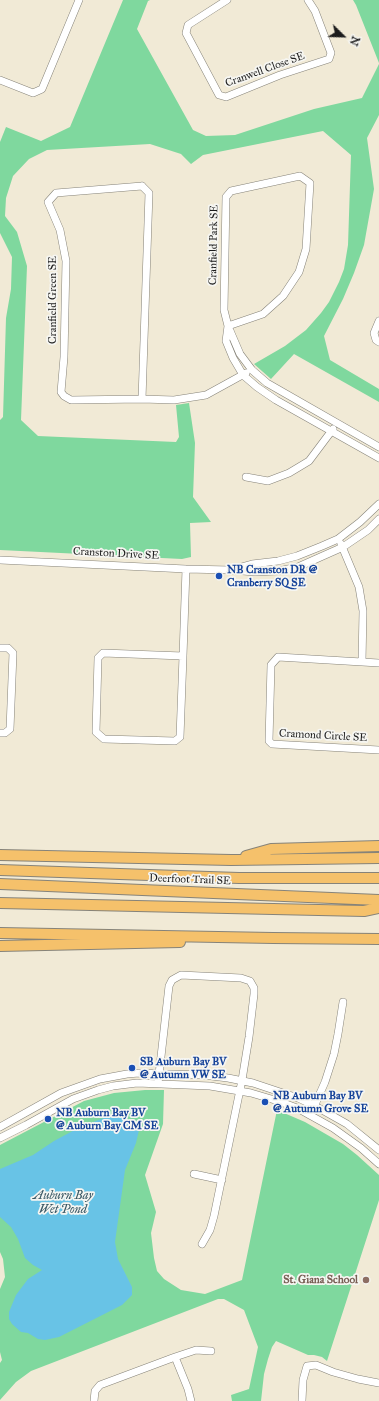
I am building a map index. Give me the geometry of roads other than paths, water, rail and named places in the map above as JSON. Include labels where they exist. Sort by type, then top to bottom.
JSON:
[{"type":"highway","points":[[231,860],[271,849],[379,846]]},
{"type":"highway","name":"Deerfoot Trail SE","points":[[0,855],[231,860],[379,858]]},
{"type":"highway","points":[[0,870],[239,878],[379,878]]},
{"type":"highway","name":"Deerfoot Trail SE","points":[[0,884],[379,900]]},
{"type":"highway","points":[[0,903],[364,911],[379,908]]},
{"type":"highway","points":[[0,933],[379,939]]},
{"type":"highway","points":[[0,946],[235,941],[245,937]]},
{"type":"street","points":[[0,80],[33,93],[42,89],[79,0]]},
{"type":"street","name":"Cranwell Close SE","points":[[227,0],[188,25],[186,33],[219,95],[226,97],[280,75],[329,59],[331,53],[315,12],[308,0]]},
{"type":"street","name":"Cranfield Park SE","points":[[228,326],[263,314],[283,296],[299,272],[306,249],[310,183],[300,176],[231,190],[226,197],[224,310],[228,326],[240,354],[252,370],[267,383],[336,424],[379,447]]},
{"type":"street","name":"Cranfield Green SE","points":[[142,399],[149,193],[142,186],[56,193],[48,202],[60,230],[66,261],[64,357],[61,392],[64,396],[71,400],[174,400],[206,395],[252,370]]},
{"type":"street","points":[[379,321],[374,332],[376,340],[379,342]]},
{"type":"street","name":"Cranfield Park SE","points":[[228,326],[226,341],[233,358],[243,375],[256,388],[379,458]]},
{"type":"street","points":[[246,477],[268,481],[289,473],[309,461],[336,424]]},
{"type":"street","name":"Cranston Drive SE","points":[[230,570],[252,564],[278,561],[297,556],[338,539],[360,522],[379,504]]},
{"type":"street","name":"Cranston Drive SE","points":[[0,560],[255,572],[278,571],[298,567],[343,548],[368,530],[379,519]]},
{"type":"street","points":[[338,539],[359,587],[363,610],[362,662]]},
{"type":"street","points":[[183,656],[104,653],[98,658],[96,732],[104,739],[175,741],[180,738],[183,656],[186,569]]},
{"type":"street","points":[[0,648],[8,648],[13,653],[10,729],[4,733],[0,733]]},
{"type":"street","name":"Cramond Circle SE","points":[[379,664],[278,657],[271,665],[270,741],[272,744],[379,750]]},
{"type":"street","points":[[158,1083],[169,986],[172,980],[181,975],[241,978],[250,981],[254,990],[249,1037],[242,1080],[213,1221],[202,1244]]},
{"type":"street","points":[[310,1115],[325,1082],[334,1054],[343,1002]]},
{"type":"street","points":[[0,1127],[61,1093],[86,1083],[127,1074],[159,1073],[203,1075],[242,1080],[285,1092],[315,1106],[347,1124],[379,1150]]},
{"type":"street","points":[[0,1138],[83,1094],[121,1085],[158,1083],[210,1086],[240,1090],[278,1101],[310,1115],[350,1140],[379,1164]]},
{"type":"street","points":[[194,1174],[222,1180]]},
{"type":"street","points":[[94,1401],[95,1391],[100,1385],[196,1350],[211,1351]]},
{"type":"street","points":[[174,1357],[188,1389],[191,1401]]},
{"type":"street","points":[[302,1401],[303,1380],[307,1366],[316,1365],[333,1372],[379,1383]]},
{"type":"water","name":"Auburn Bay Wet Pond","points":[[115,1114],[122,1115],[129,1121],[135,1123],[139,1130],[136,1143],[125,1170],[115,1242],[118,1259],[132,1287],[132,1295],[122,1305],[59,1337],[45,1340],[38,1339],[28,1333],[21,1332],[9,1319],[9,1312],[16,1295],[28,1279],[42,1270],[25,1258],[18,1239],[11,1227],[0,1217],[0,1169],[33,1155],[54,1141],[82,1126]]},
{"type":"place","name":"NB Cranston DR @ Cranberry SQ SE","points":[[219,576]]},
{"type":"place","name":"SB Auburn Bay BV @ Autumn VW SE","points":[[132,1068]]},
{"type":"place","name":"NB Auburn Bay BV @ Autumn Grove SE","points":[[265,1102]]},
{"type":"place","name":"NB Auburn Bay BV @ Auburn Bay CM SE","points":[[48,1119]]},
{"type":"place","name":"St. Giana School","points":[[366,1280]]}]
